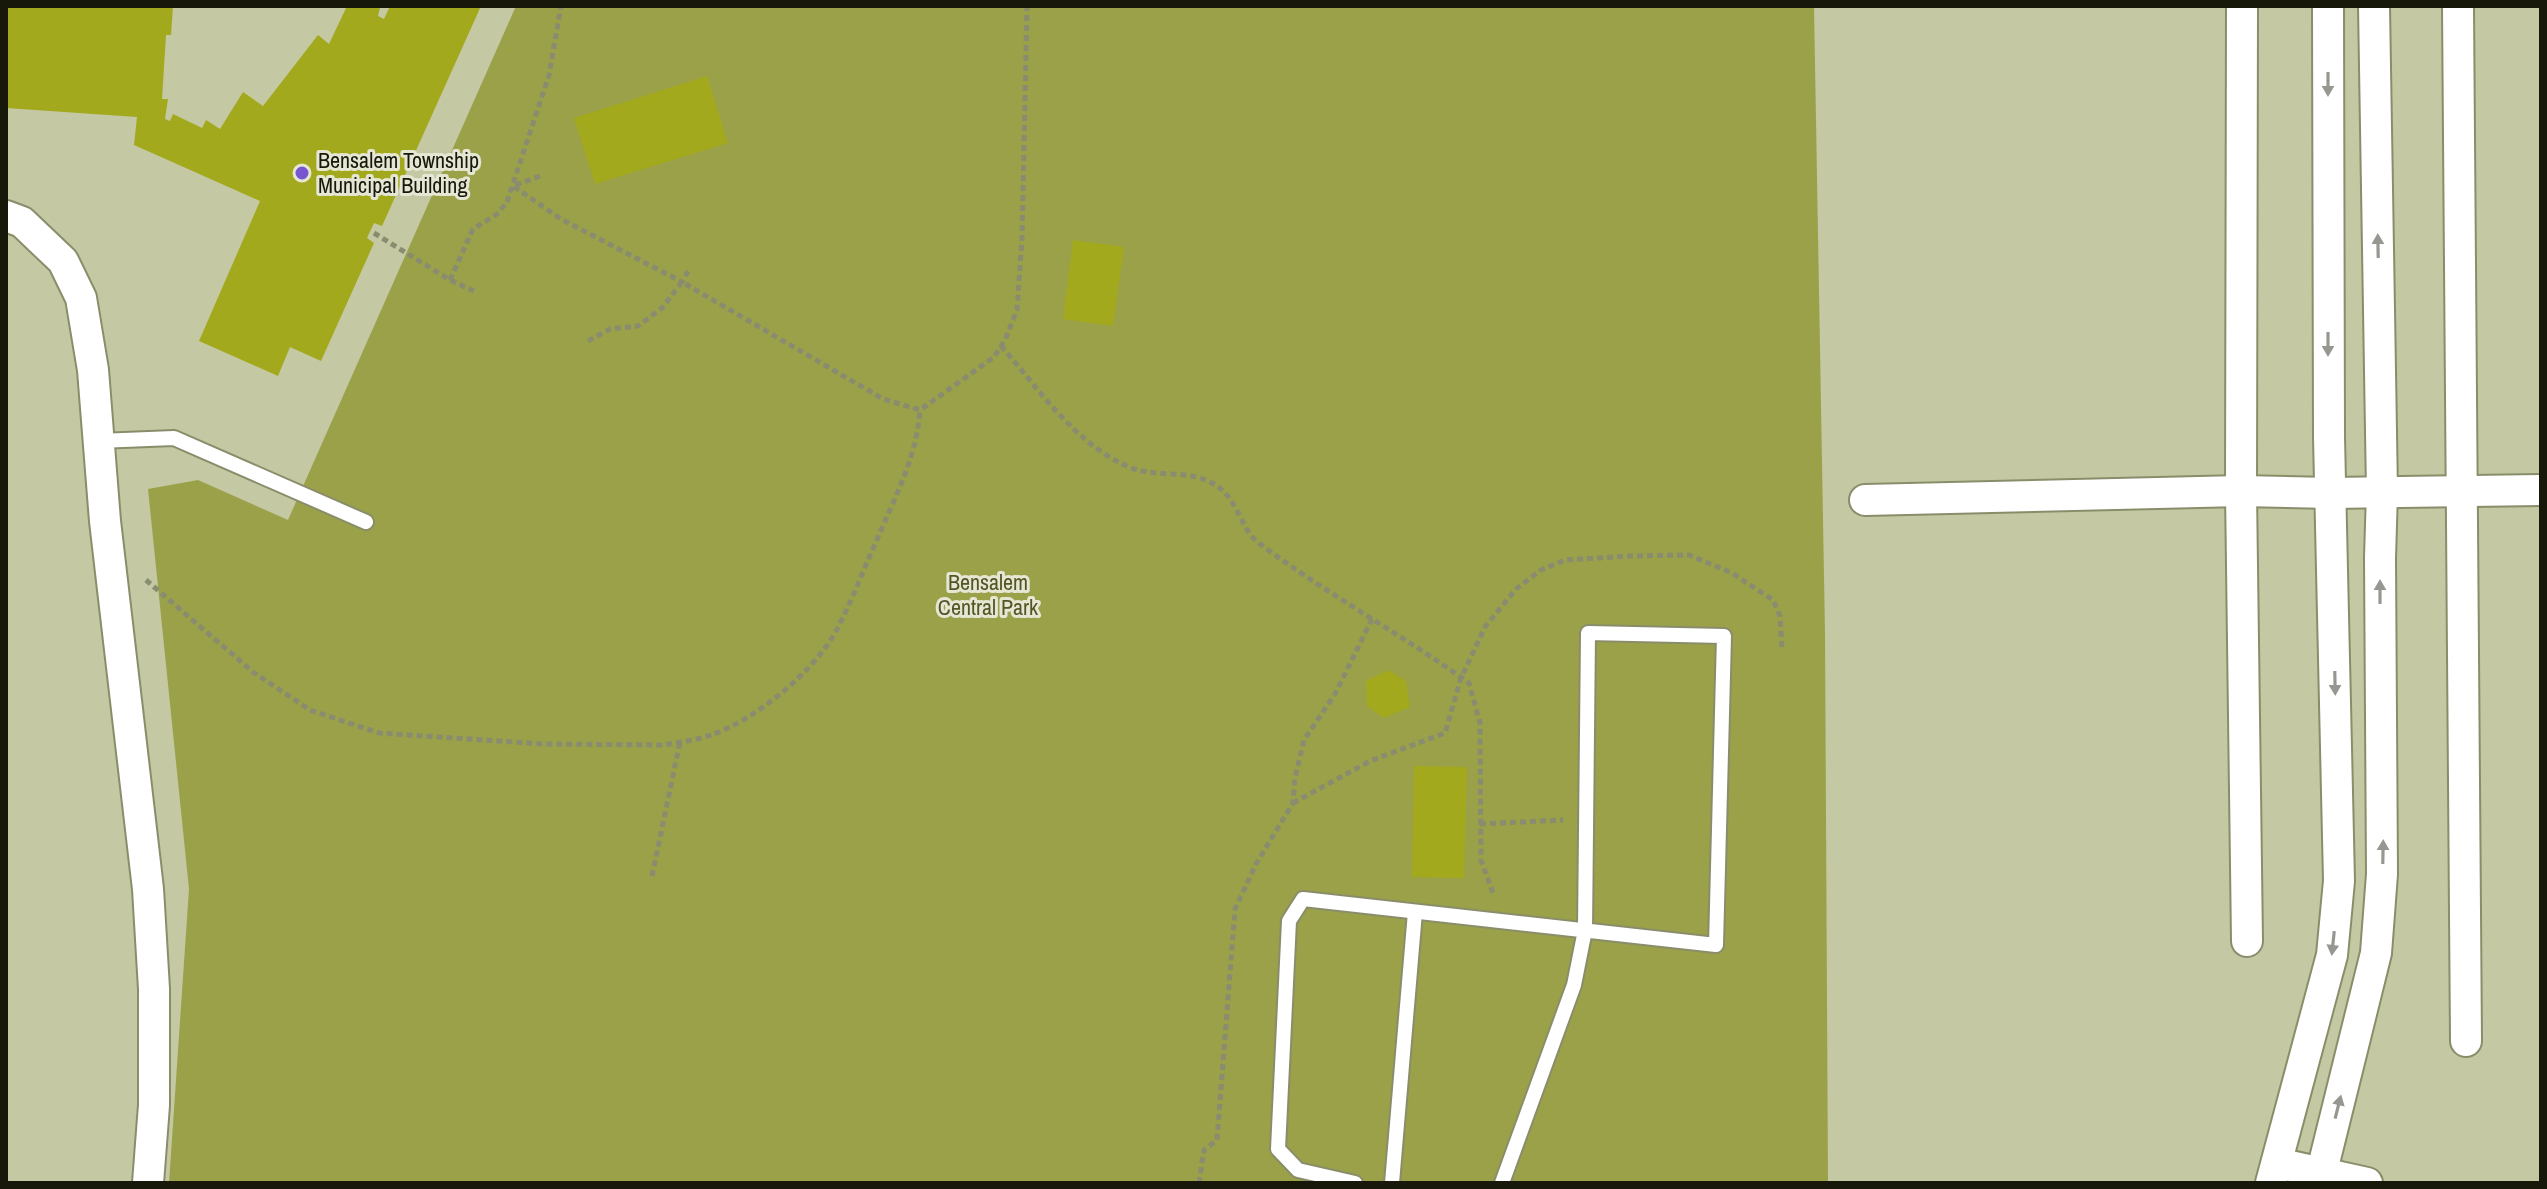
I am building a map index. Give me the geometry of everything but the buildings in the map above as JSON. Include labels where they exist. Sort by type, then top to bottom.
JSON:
[{"type":"street","points":[[2242,6],[2241,491],[2247,941]]},
{"type":"street","points":[[2328,6],[2330,493],[2339,881],[2332,955],[2274,1173],[2367,1183]]},
{"type":"street","points":[[2320,1177],[2376,953],[2382,874],[2382,492],[2374,6]]},
{"type":"street","points":[[2458,6],[2466,1041]]},
{"type":"street","points":[[6,216],[22,222],[63,261],[81,298],[93,370],[108,545],[148,889],[153,974],[154,1105],[148,1183]]},
{"type":"street","points":[[1865,500],[2241,491],[2541,490]]},
{"type":"lane","points":[[98,441],[174,438],[366,522]]},
{"type":"lane","points":[[1355,1183],[1298,1170],[1278,1149],[1289,921],[1303,899],[1504,922],[1585,930],[1716,945],[1724,636],[1588,633],[1585,930],[1574,985],[1502,1183]]},
{"type":"lane","points":[[1392,1183],[1415,912]]},
{"type":"path","points":[[450,280],[473,229],[497,214],[507,202],[549,75],[561,6]]},
{"type":"path","points":[[108,545],[198,628],[253,672],[310,710],[379,733],[544,744],[664,745],[713,735],[764,707],[807,671],[835,633],[909,466],[918,434],[920,410],[994,357],[1017,310],[1022,239],[1027,6]]},
{"type":"path","points":[[513,186],[540,176]]},
{"type":"path","points":[[513,186],[561,219],[682,282],[883,399],[920,410]]},
{"type":"path","points":[[374,233],[450,280],[474,291]]},
{"type":"path","points":[[588,341],[610,329],[638,326],[662,308],[688,271]]},
{"type":"path","points":[[1001,346],[1097,450],[1132,468],[1214,483],[1234,503],[1256,542],[1469,683],[1480,723],[1481,860],[1504,922]]},
{"type":"path","points":[[1293,803],[1370,761],[1445,733],[1461,678],[1485,627],[1516,589],[1541,570],[1565,560],[1689,555],[1732,573],[1773,600],[1780,616],[1782,649]]},
{"type":"path","points":[[1199,1183],[1204,1150],[1217,1140],[1235,909],[1256,864],[1293,803],[1304,740],[1335,694],[1372,619]]},
{"type":"path","points":[[652,876],[680,742]]},
{"type":"path","points":[[1480,824],[1586,818]]},
{"type":"green space","name":"Bensalem Central Park","points":[[516,6],[1814,6],[1825,633],[1828,1183],[169,1183],[189,889],[148,489],[198,480],[288,520]]},
{"type":"place","name":"Bensalem Township Municipal Building","points":[[302,173]]}]
